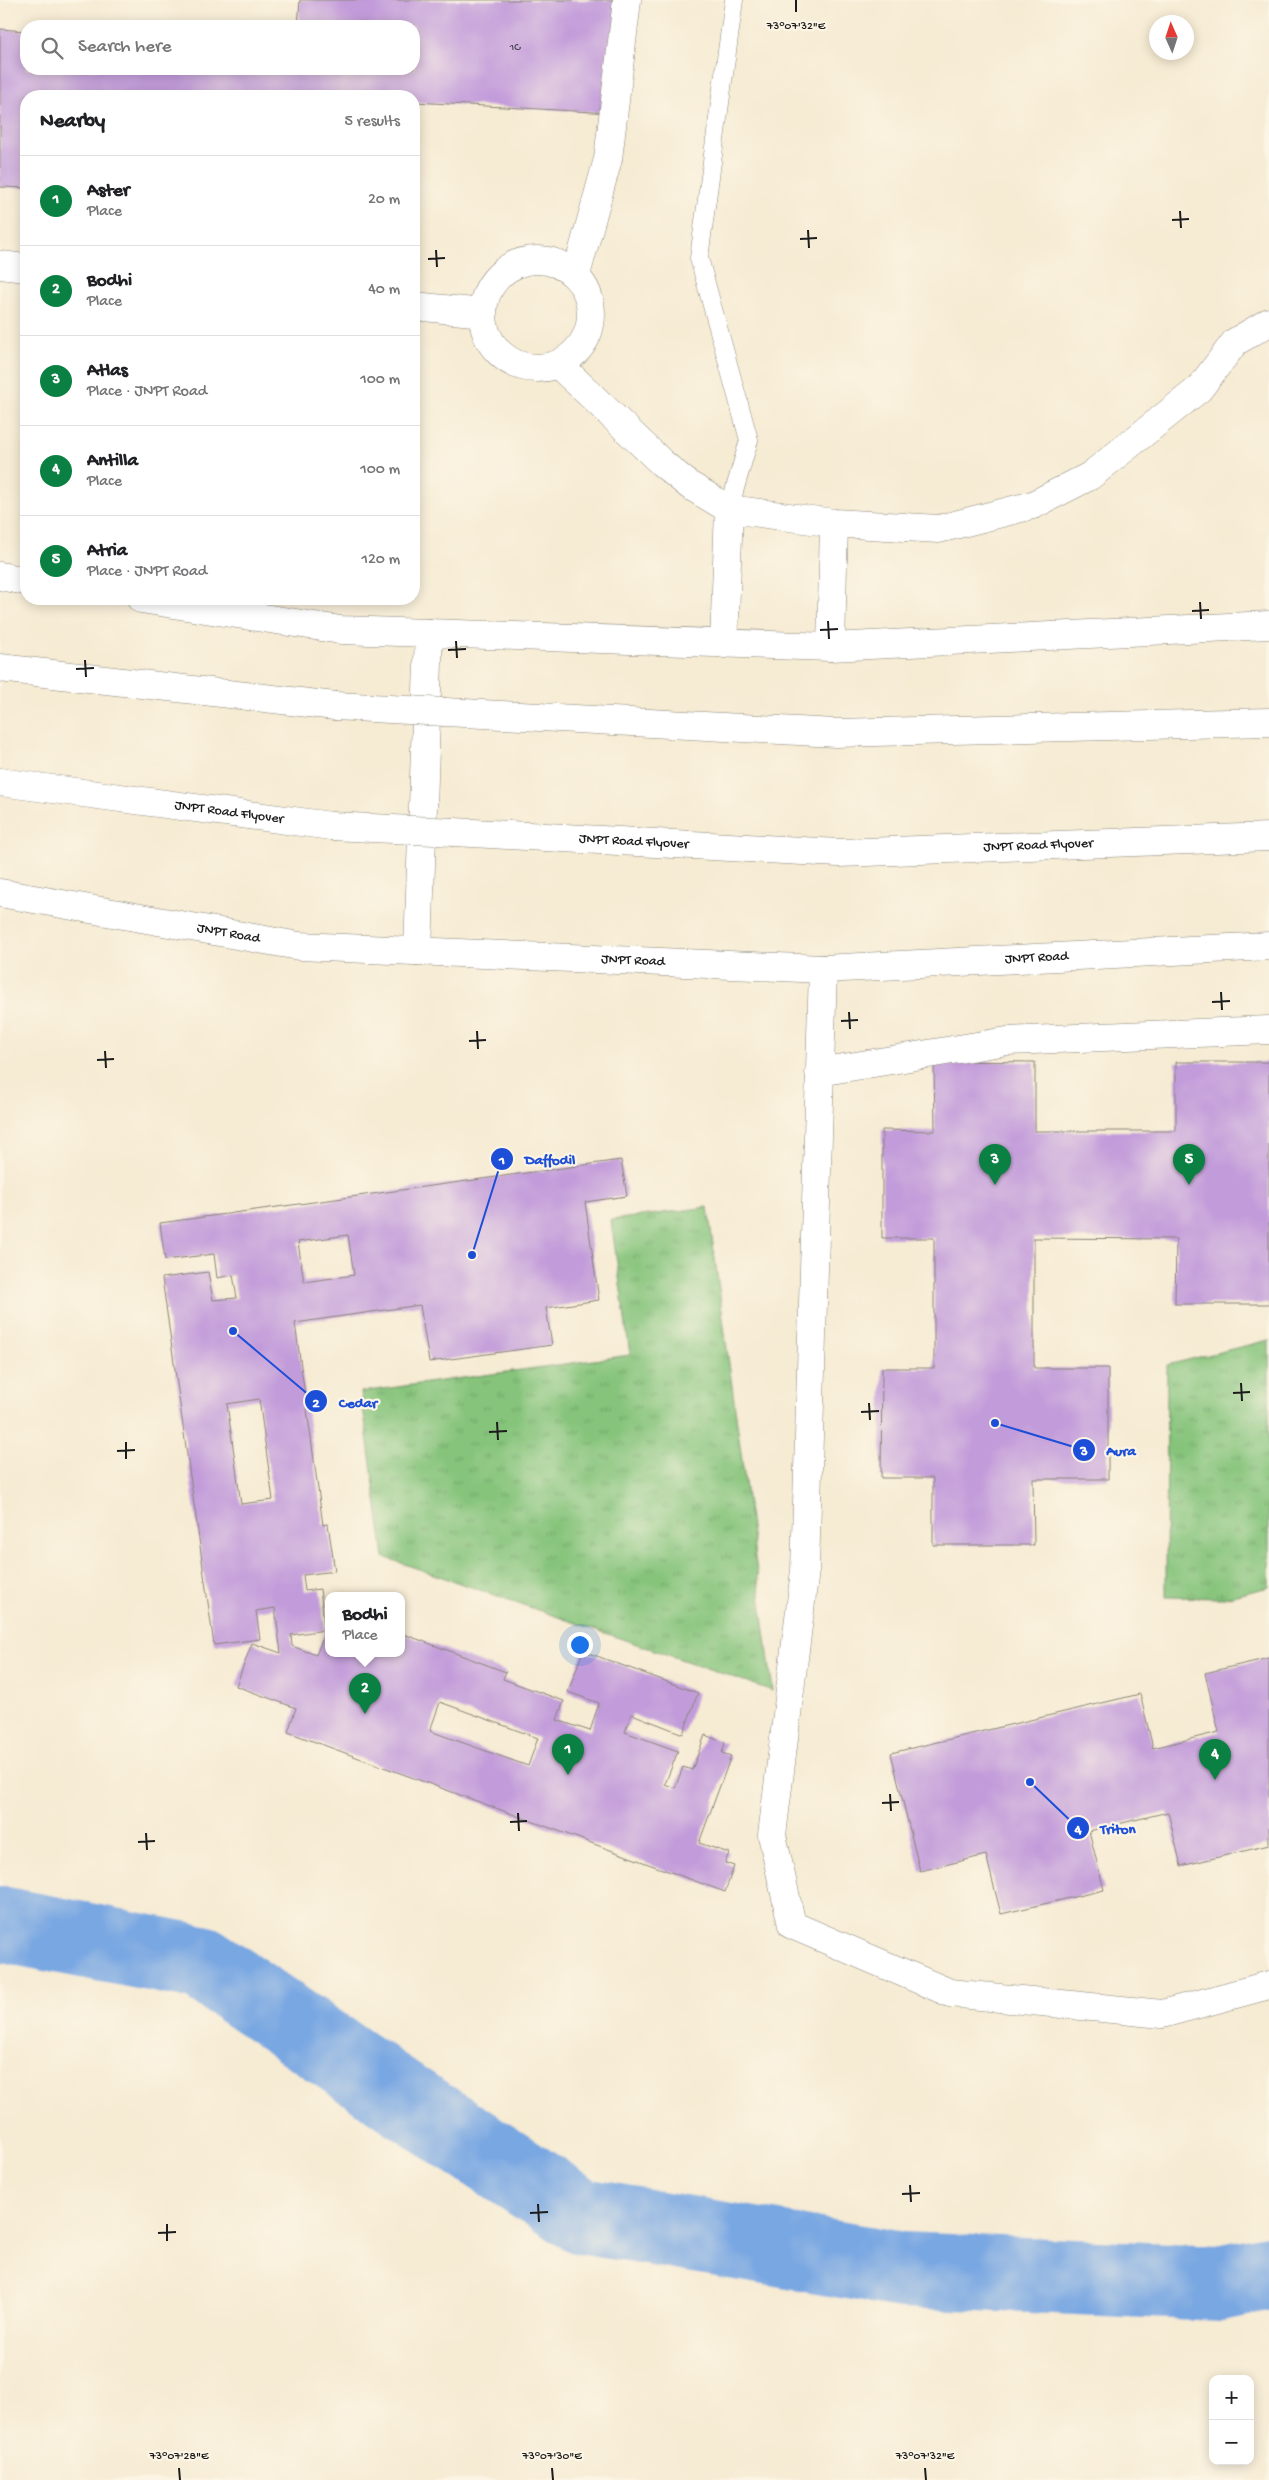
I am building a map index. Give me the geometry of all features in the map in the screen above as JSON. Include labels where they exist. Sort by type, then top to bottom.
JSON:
[{"type":"main road","points":[[576,275],[608,158],[627,0]]},
{"type":"main road","points":[[543,260],[561,265],[576,275],[586,290],[591,307],[591,324],[584,341],[573,355],[558,364],[540,368],[523,366],[506,359],[493,346],[485,330],[483,312],[486,295],[495,280],[509,268],[525,261],[543,260]]},
{"type":"main road","points":[[0,265],[20,267]]},
{"type":"main road","points":[[420,307],[483,312]]},
{"type":"main road","points":[[558,364],[662,463],[689,485],[729,509],[834,523],[939,528],[1033,505],[1090,476],[1199,389],[1235,342],[1269,322]]},
{"type":"main road","points":[[724,644],[729,509]]},
{"type":"main road","points":[[831,647],[834,523]]},
{"type":"main road","points":[[0,576],[20,580]]},
{"type":"main road","points":[[180,605],[341,630],[831,647],[1269,625]]},
{"type":"main road","points":[[418,951],[429,633]]},
{"type":"main road","points":[[0,668],[335,706],[836,733],[1269,722]]},
{"type":"main road","name":"JNPT Road Flyover","points":[[0,782],[331,826],[839,853],[1269,837]]},
{"type":"main road","name":"JNPT Road","points":[[0,893],[299,946],[823,968],[1269,946]]},
{"type":"main road","points":[[823,968],[805,1570],[772,1835],[792,1925],[950,1993],[1162,2014],[1269,1985]]},
{"type":"main road","points":[[819,1072],[1007,1041],[1269,1030]]},
{"type":"lane","points":[[729,509],[749,440],[699,258],[734,0]]},
{"type":"green space","points":[[708,1207],[773,1691],[384,1557],[361,1392],[630,1355],[611,1220]]},
{"type":"green space","points":[[1269,1340],[1269,1587],[1224,1598],[1166,1597],[1167,1365]]},
{"type":"building","points":[[300,0],[618,0],[611,113],[420,102],[420,90],[20,90],[20,188],[0,187],[0,29],[20,31],[20,75],[420,75],[420,20],[298,20]]},
{"type":"building","points":[[934,1061],[1035,1062],[1035,1131],[1176,1131],[1176,1062],[1269,1062],[1269,1304],[1175,1304],[1176,1239],[1034,1238],[1034,1368],[1108,1368],[1108,1479],[1033,1479],[1034,1545],[933,1545],[933,1478],[881,1478],[882,1368],[934,1368],[934,1238],[882,1238],[882,1130],[935,1131]]},
{"type":"building","points":[[621,1160],[627,1196],[585,1202],[599,1300],[546,1308],[552,1345],[429,1362],[420,1305],[295,1323],[323,1525],[328,1524],[335,1571],[303,1575],[305,1591],[320,1589],[325,1630],[291,1635],[292,1646],[316,1655],[325,1632],[325,1657],[405,1657],[405,1634],[506,1672],[503,1679],[564,1701],[557,1720],[590,1731],[599,1703],[568,1692],[583,1651],[698,1693],[683,1734],[632,1714],[625,1732],[678,1751],[665,1784],[675,1788],[683,1767],[692,1770],[705,1735],[725,1743],[722,1753],[731,1756],[699,1843],[729,1853],[725,1863],[734,1866],[725,1892],[288,1732],[296,1708],[236,1686],[252,1643],[281,1653],[275,1608],[256,1611],[260,1639],[214,1645],[162,1278],[208,1272],[213,1300],[237,1298],[233,1275],[217,1278],[214,1254],[165,1260],[160,1223]],"holes":[[[348,1235],[354,1275],[304,1282],[298,1242]],[[259,1399],[273,1500],[241,1504],[227,1404]],[[440,1702],[538,1738],[528,1766],[430,1731]]]},
{"type":"building","points":[[1269,1658],[1269,1845],[1181,1866],[1168,1812],[1089,1831],[1104,1890],[1001,1914],[986,1855],[920,1871],[891,1753],[1140,1694],[1153,1748],[1219,1732],[1205,1673]]},
{"type":"waterway","points":[[0,1924],[202,1963],[418,2109],[582,2216],[902,2270],[1220,2283],[1269,2273]]},
{"type":"place","name":"Atlas","points":[[995,1185]]},
{"type":"place","name":"Atria","points":[[1189,1185]]},
{"type":"place","name":"Daffodil","points":[[472,1255]]},
{"type":"place","name":"Cedar","points":[[233,1331]]},
{"type":"place","name":"Aura","points":[[995,1423]]},
{"type":"place","name":"Bodhi","points":[[365,1714]]},
{"type":"place","name":"Aster","points":[[568,1775]]},
{"type":"place","name":"Antilla","points":[[1215,1780]]},
{"type":"place","name":"Triton","points":[[1030,1782]]}]
